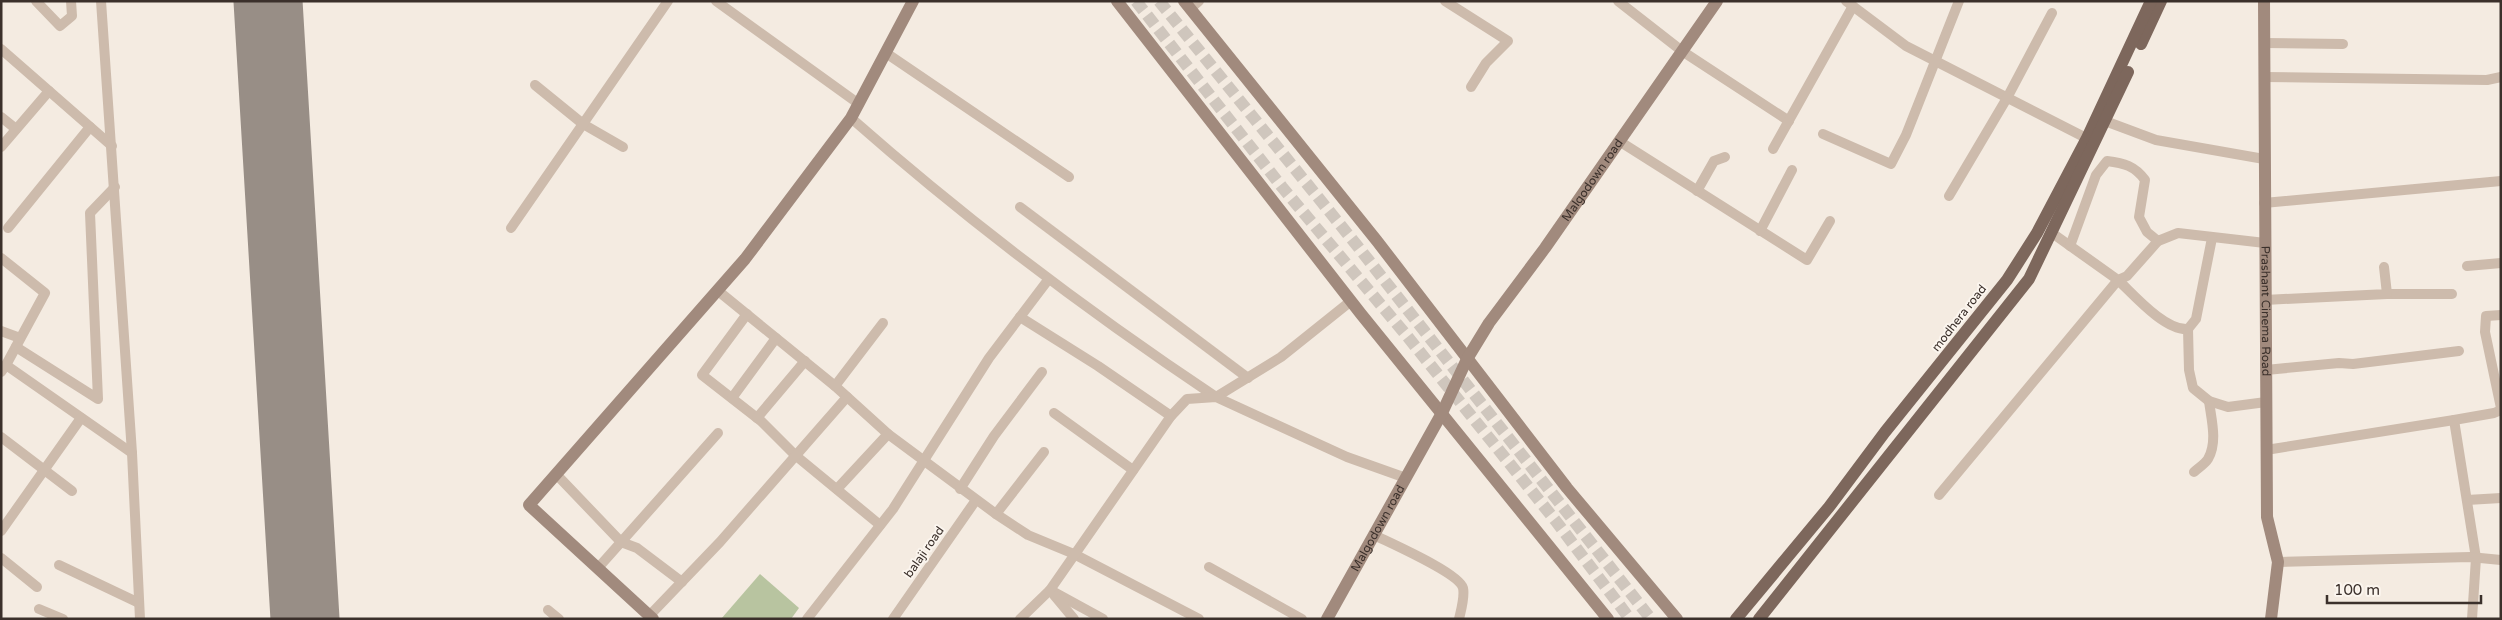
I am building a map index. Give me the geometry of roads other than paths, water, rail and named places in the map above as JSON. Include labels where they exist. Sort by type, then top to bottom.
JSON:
[{"type":"main road","name":"modhera road","points":[[1736,619],[1829,507],[1885,432],[2006,280],[2038,233],[2091,140],[2152,1]]},
{"type":"main road","points":[[1759,619],[2029,279],[2052,233],[2091,140],[2105,121],[2161,1]]},
{"type":"main road","points":[[1829,507],[1840,516]]},
{"type":"street","points":[[36,1],[60,26],[72,16],[71,1]]},
{"type":"street","points":[[101,1],[132,454],[140,619]]},
{"type":"street","points":[[511,228],[668,1]]},
{"type":"street","points":[[716,1],[859,104]]},
{"type":"street","points":[[847,396],[652,617],[529,505],[745,259],[851,118],[913,1]]},
{"type":"street","points":[[1117,1],[1351,301],[1608,619]]},
{"type":"street","points":[[1445,1],[1508,41],[1486,63],[1471,87]]},
{"type":"street","points":[[1618,1],[1682,51],[1789,121]]},
{"type":"street","name":"Malgodown road","points":[[1328,619],[1442,413],[1467,359],[1489,322],[1545,248],[1717,1]]},
{"type":"street","points":[[1823,134],[1891,164],[1906,136],[1959,1]]},
{"type":"street","name":"Prashant Cinema Road","points":[[2264,1],[2267,517],[2278,562],[2271,619]]},
{"type":"street","points":[[1191,4],[1568,488],[1677,619]]},
{"type":"street","points":[[1773,149],[1850,4],[1906,46],[2091,140]]},
{"type":"street","points":[[1949,196],[2007,98],[2052,13]]},
{"type":"street","points":[[2264,43],[2343,44]]},
{"type":"street","points":[[1,49],[112,146]]},
{"type":"street","points":[[886,53],[1069,177]]},
{"type":"street","points":[[2264,77],[2487,80],[2501,77]]},
{"type":"street","points":[[535,85],[583,124],[623,147]]},
{"type":"street","points":[[1,147],[49,91]]},
{"type":"street","points":[[1,117],[16,129]]},
{"type":"street","points":[[851,118],[914,173],[1048,280],[1216,397],[1347,457],[1406,478]]},
{"type":"street","points":[[2105,121],[2156,140],[2264,159]]},
{"type":"street","points":[[8,228],[90,127]]},
{"type":"street","points":[[1619,141],[1806,260],[1830,221]]},
{"type":"street","points":[[1698,192],[1714,161],[1724,157]]},
{"type":"street","points":[[2070,246],[2096,175],[2107,162],[2122,163],[2138,171],[2145,180],[2139,218],[2147,232],[2158,241]]},
{"type":"street","points":[[1760,231],[1792,170]]},
{"type":"street","points":[[2264,203],[2501,181]]},
{"type":"street","points":[[1,331],[98,399],[90,213],[115,187]]},
{"type":"street","points":[[1020,207],[1248,378]]},
{"type":"street","points":[[2052,233],[2118,280],[2147,307],[2172,326],[2180,330],[2188,329]]},
{"type":"street","points":[[1939,495],[2118,280],[2127,276],[2158,241],[2178,234],[2265,243]]},
{"type":"street","points":[[2212,238],[2196,319],[2188,329],[2189,370],[2193,388],[2209,401],[2228,407],[2266,402]]},
{"type":"street","points":[[1,258],[45,293],[3,369],[81,418],[132,454]]},
{"type":"street","points":[[2467,266],[2501,263]]},
{"type":"street","points":[[2384,267],[2387,294]]},
{"type":"street","points":[[808,619],[880,525],[989,358],[1048,280]]},
{"type":"street","points":[[717,290],[847,396],[888,434],[960,489],[1028,536],[1074,554],[1184,615],[1199,619]]},
{"type":"street","points":[[2265,300],[2387,294],[2452,294]]},
{"type":"street","points":[[1020,619],[1050,590],[1133,470],[1172,416],[1187,399],[1216,397],[1248,378],[1281,357],[1351,301]]},
{"type":"street","points":[[747,314],[702,375],[757,418],[795,455],[880,525]]},
{"type":"street","points":[[2266,450],[2454,420],[2494,413],[2501,409],[2485,332],[2486,316],[2501,315]]},
{"type":"street","points":[[1020,317],[1098,366],[1172,416]]},
{"type":"street","points":[[835,386],[883,323]]},
{"type":"street","points":[[732,398],[776,338]]},
{"type":"street","points":[[2266,370],[2339,363],[2353,364],[2459,351]]},
{"type":"street","points":[[757,418],[805,361]]},
{"type":"street","points":[[960,489],[994,436],[1042,372]]},
{"type":"street","points":[[2194,472],[2208,460],[2211,450],[2213,431],[2209,401]]},
{"type":"street","points":[[1054,413],[1133,470]]},
{"type":"street","points":[[1,531],[81,418]]},
{"type":"street","points":[[2454,420],[2476,558],[2472,619]]},
{"type":"street","points":[[598,568],[718,433]]},
{"type":"street","points":[[837,489],[888,434]]},
{"type":"street","points":[[1,438],[72,491]]},
{"type":"street","points":[[996,514],[1044,452]]},
{"type":"street","points":[[556,474],[621,542],[637,548],[682,582]]},
{"type":"street","points":[[2467,500],[2501,498]]},
{"type":"street","name":"balaji road","points":[[893,619],[976,500]]},
{"type":"street","points":[[1374,535],[1436,565],[1460,582],[1463,589],[1459,619]]},
{"type":"street","points":[[1,558],[37,587]]},
{"type":"street","points":[[2278,562],[2476,558],[2501,560]]},
{"type":"street","points":[[59,565],[139,603]]},
{"type":"street","points":[[1209,567],[1302,619]]},
{"type":"street","points":[[1050,590],[1074,619]]},
{"type":"street","points":[[1050,590],[1103,619]]},
{"type":"street","points":[[40,609],[63,619]]},
{"type":"street","points":[[548,610],[559,619]]},
{"type":"tunnel","points":[[1136,1],[1282,187],[1407,336],[1555,520],[1630,619]]},
{"type":"tunnel","points":[[1159,1],[1359,248],[1651,619]]}]
